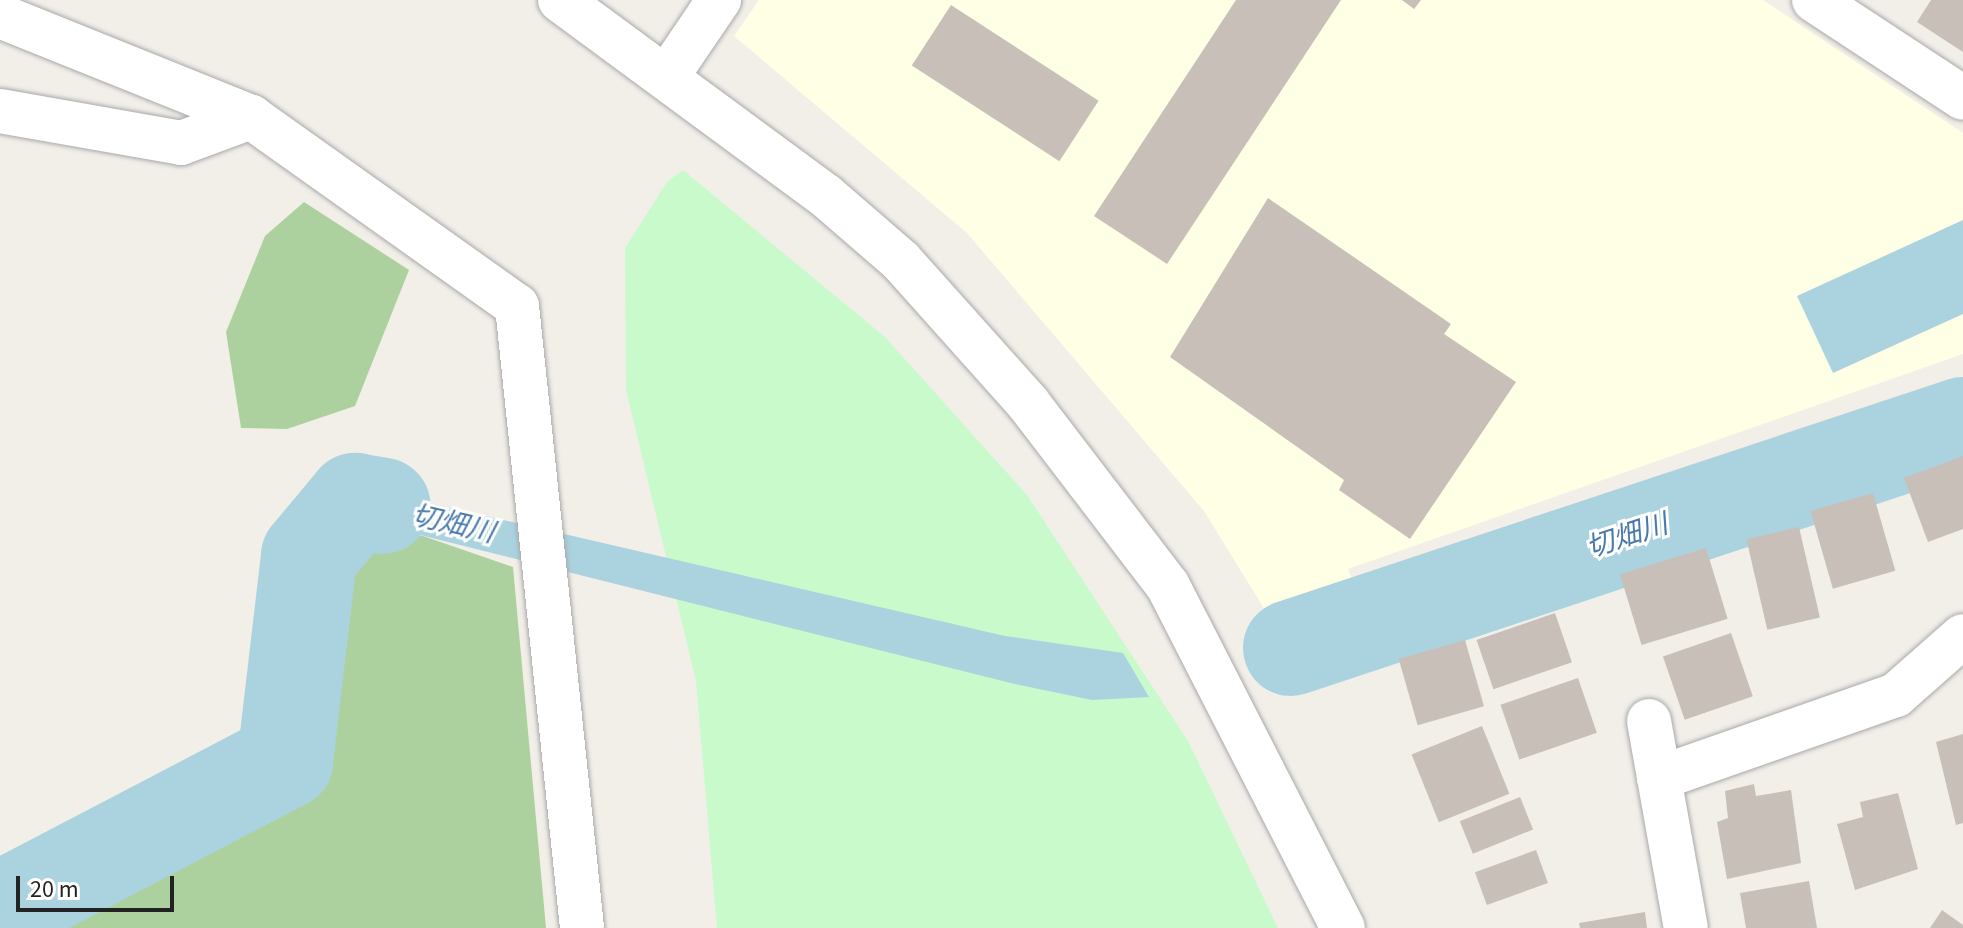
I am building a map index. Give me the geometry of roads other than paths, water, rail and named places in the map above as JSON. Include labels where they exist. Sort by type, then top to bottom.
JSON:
[{"type":"street","points":[[560,0],[668,75],[901,261],[1094,484],[1199,638],[1343,928]]},
{"type":"street","points":[[668,75],[719,0]]},
{"type":"street","points":[[1814,0],[1963,98]]},
{"type":"street","points":[[0,16],[251,117],[517,306],[582,928]]},
{"type":"street","points":[[0,111],[181,143],[251,117]]},
{"type":"street","points":[[1659,778],[1896,695],[1963,636]]},
{"type":"street","points":[[1649,721],[1686,928]]},
{"type":"water","points":[[1963,220],[1963,314],[1833,373],[1797,296]]},
{"type":"water","points":[[365,488],[1005,636],[1123,653],[1149,697],[1092,700],[1015,684],[376,524],[357,525],[344,541],[325,588],[288,588],[295,548],[315,517]]},
{"type":"waterway","name":"切畑川","points":[[1291,648],[1963,425]]},
{"type":"waterway","name":"切畑川","points":[[0,910],[285,761],[309,556],[355,501],[383,506]]}]
